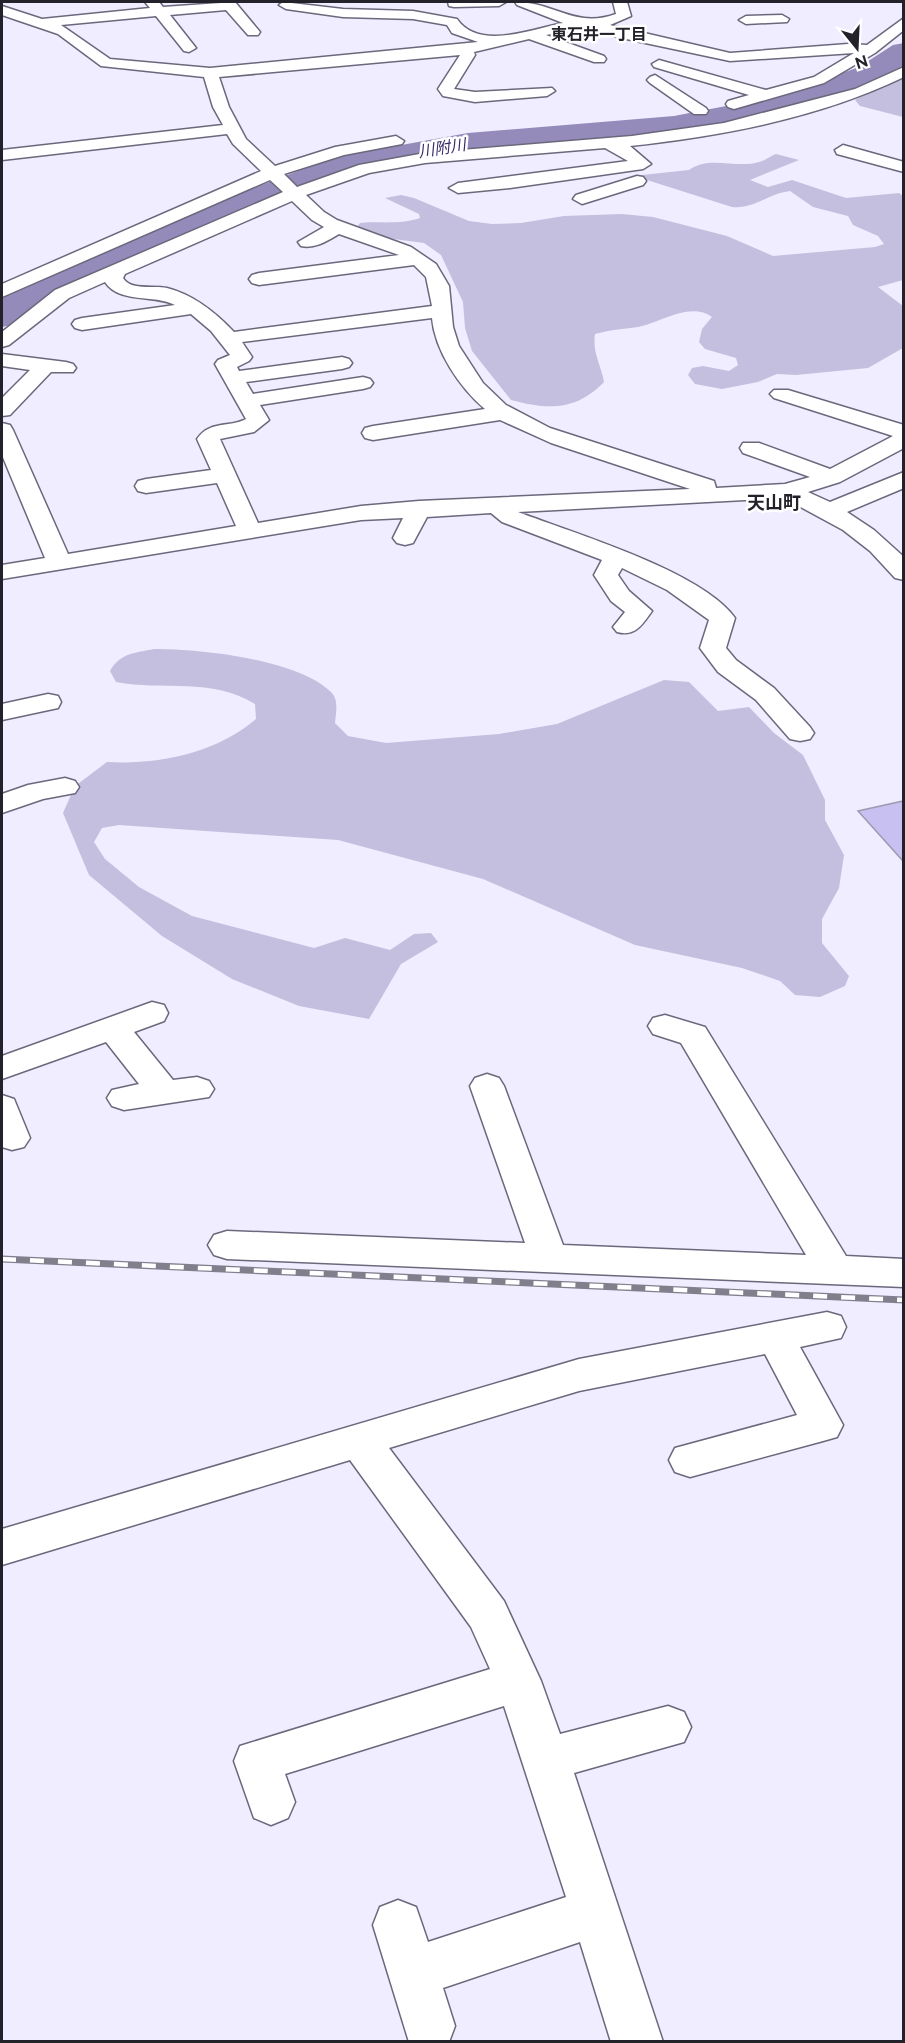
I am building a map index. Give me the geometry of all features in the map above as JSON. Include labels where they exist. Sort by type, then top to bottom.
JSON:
[{"type":"street","points":[[454,3],[499,2]]},
{"type":"street","points":[[522,2],[617,33],[766,69]]},
{"type":"street","points":[[2,10],[42,23],[75,38],[106,63],[177,68],[210,74],[465,50],[533,33],[610,21],[624,16],[621,2]]},
{"type":"street","points":[[746,20],[784,24],[772,2]]},
{"type":"street","points":[[42,23],[156,7],[230,5],[253,32]]},
{"type":"street","points":[[286,5],[343,13],[402,14],[438,19],[452,22],[457,30],[494,43]]},
{"type":"street","points":[[156,7],[189,48]]},
{"type":"street","points":[[508,22],[599,59]]},
{"type":"street","points":[[679,114],[712,109],[819,80],[870,50],[903,22]]},
{"type":"street","points":[[725,60],[848,48],[870,50]]},
{"type":"street","points":[[92,54],[153,50]]},
{"type":"street","points":[[465,50],[468,55],[446,89],[448,93],[475,97],[547,91]]},
{"type":"street","points":[[4,288],[285,182],[400,162],[697,133],[786,114],[860,92],[903,71]]},
{"type":"street","points":[[712,109],[657,72],[768,95]]},
{"type":"street","points":[[787,73],[819,80]]},
{"type":"street","points":[[210,74],[231,129],[248,151],[285,182],[318,216],[337,228],[417,259],[431,270],[442,294],[447,343],[485,399],[504,413],[575,444],[681,481],[735,494]]},
{"type":"street","points":[[2,155],[231,129]]},
{"type":"street","points":[[2,341],[62,294],[118,268],[341,151],[408,140]]},
{"type":"street","points":[[458,188],[643,164],[623,149],[606,143]]},
{"type":"street","points":[[843,150],[903,166]]},
{"type":"street","points":[[877,159],[903,150]]},
{"type":"street","points":[[582,199],[634,183],[638,175],[630,167]]},
{"type":"street","points":[[307,242],[337,228]]},
{"type":"street","points":[[259,279],[417,259]]},
{"type":"street","points":[[118,268],[113,278],[115,285],[121,289],[160,293],[177,298],[194,308],[230,338],[242,357],[225,364],[258,420],[256,423],[208,436],[250,531]]},
{"type":"street","points":[[411,282],[435,279]]},
{"type":"street","points":[[82,324],[194,308]]},
{"type":"street","points":[[230,338],[442,310]]},
{"type":"street","points":[[2,360],[56,367],[2,410]]},
{"type":"street","points":[[233,378],[342,363]]},
{"type":"street","points":[[247,401],[363,383]]},
{"type":"street","points":[[781,394],[903,432]]},
{"type":"street","points":[[387,434],[504,413]]},
{"type":"street","points":[[2,430],[59,561]]},
{"type":"street","points":[[2,572],[361,513],[419,508],[788,491],[832,477],[903,439]]},
{"type":"street","points":[[751,448],[832,477]]},
{"type":"street","points":[[146,486],[225,475]]},
{"type":"street","points":[[832,510],[903,479]]},
{"type":"street","points":[[788,491],[832,510],[879,545],[903,573]]},
{"type":"street","points":[[495,505],[510,517],[656,576],[705,602],[722,618],[713,648],[718,658],[765,694],[800,733]]},
{"type":"street","points":[[405,538],[419,508]]},
{"type":"street","points":[[618,560],[609,568],[606,575],[620,596],[639,611],[627,627]]},
{"type":"street","points":[[2,712],[48,702]]},
{"type":"street","points":[[2,804],[38,791],[65,787]]},
{"type":"street","points":[[2,1068],[152,1013]]},
{"type":"street","points":[[665,1026],[693,1035],[835,1271]]},
{"type":"street","points":[[112,1027],[181,1091],[124,1098]]},
{"type":"street","points":[[487,1086],[549,1259]]},
{"type":"street","points":[[227,1245],[903,1273]]},
{"type":"street","points":[[2,1547],[579,1374],[827,1327]]},
{"type":"street","points":[[690,1460],[823,1425],[775,1337]]},
{"type":"street","points":[[358,1440],[488,1616],[518,1681],[546,1759],[637,2042]]},
{"type":"street","points":[[271,1802],[257,1761],[518,1681]]},
{"type":"street","points":[[546,1759],[668,1727]]},
{"type":"street","points":[[412,1973],[596,1912]]},
{"type":"street","points":[[398,1925],[429,2026]]},
{"type":"shaded area","points":[[903,76],[903,117],[860,106],[855,100]]},
{"type":"shaded area","points":[[776,154],[799,160],[750,180],[768,187],[792,180],[846,198],[899,193],[903,196],[903,280],[878,287],[903,306],[903,348],[868,368],[796,375],[777,374],[758,382],[722,389],[695,384],[688,375],[692,368],[703,366],[729,371],[738,365],[736,358],[705,349],[699,342],[702,329],[712,317],[694,311],[675,314],[647,325],[595,334],[596,353],[604,382],[583,398],[561,406],[537,405],[511,400],[472,351],[465,328],[463,302],[441,255],[424,243],[386,238],[359,231],[357,227],[360,223],[398,222],[420,218],[419,214],[385,198],[401,195],[414,198],[469,221],[492,224],[521,223],[564,216],[622,214],[653,217],[727,236],[773,256],[875,247],[884,244],[878,236],[853,225],[848,216],[813,207],[790,191],[748,206],[732,207],[647,180],[642,175],[689,170],[705,163],[750,164]]},
{"type":"shaded area","points":[[154,649],[196,651],[247,658],[295,671],[316,681],[334,695],[335,723],[348,736],[386,743],[499,734],[557,724],[664,680],[689,682],[718,711],[749,707],[774,733],[803,755],[825,800],[825,820],[844,855],[839,888],[822,919],[822,943],[849,976],[845,986],[820,997],[795,995],[780,981],[742,968],[635,945],[483,879],[338,840],[119,825],[102,828],[94,842],[105,859],[139,887],[192,916],[314,948],[345,938],[390,950],[414,934],[431,933],[438,942],[401,964],[369,1019],[299,1006],[232,979],[162,936],[89,875],[63,813],[75,786],[107,762],[147,761],[186,754],[223,740],[256,719],[255,704],[222,690],[116,682],[110,671],[118,661],[134,653]]},
{"type":"building","points":[[903,801],[903,861],[858,811]]},
{"type":"waterway","name":"川附川","points":[[2,315],[40,282],[347,164],[468,143],[674,126],[786,104],[870,74],[904,52]]},
{"type":"railway","points":[[2,1259],[904,1300]]},
{"type":"district","name":"東石井一丁目","points":[[599,34]]},
{"type":"district","name":"天山町","points":[[774,502]]}]
